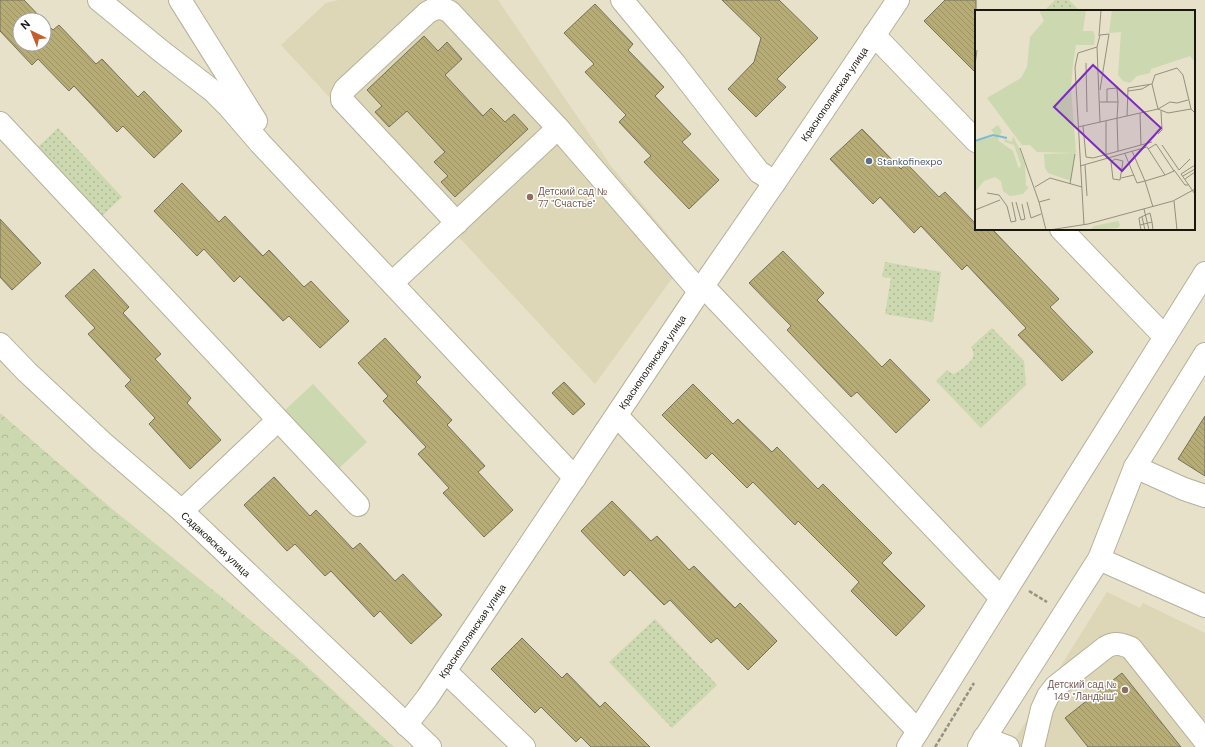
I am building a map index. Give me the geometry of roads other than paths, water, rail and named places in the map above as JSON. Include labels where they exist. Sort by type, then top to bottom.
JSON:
[{"type":"street","points":[[99,0],[213,91],[229,107],[260,143],[575,478]]},
{"type":"street","points":[[180,0],[290,175]]},
{"type":"street","points":[[622,0],[675,64],[759,172],[775,182]]},
{"type":"street","name":"Краснополянская улица","points":[[406,725],[427,698],[701,289],[898,0]]},
{"type":"street","points":[[457,223],[342,100],[342,94],[346,89],[434,8],[442,8],[450,12],[558,128],[701,289],[1006,589]]},
{"type":"street","points":[[874,35],[975,140]]},
{"type":"street","points":[[0,123],[358,505]]},
{"type":"street","points":[[392,283],[558,128]]},
{"type":"street","points":[[1062,230],[1165,337]]},
{"type":"street","points":[[616,416],[913,739],[1205,273]]},
{"type":"street","name":"Садаковская улица","points":[[0,344],[27,372],[102,442],[182,511],[430,747]]},
{"type":"street","points":[[1008,747],[982,743],[1099,559],[1135,467],[1205,354]]},
{"type":"street","points":[[182,511],[278,420]]},
{"type":"street","points":[[1135,467],[1184,490],[1205,496]]},
{"type":"street","points":[[1099,559],[1205,606]]},
{"type":"street","points":[[1032,747],[1042,709],[1048,696],[1055,688],[1106,647],[1114,644],[1123,644],[1132,648],[1205,742]]},
{"type":"street","points":[[445,671],[524,747]]},
{"type":"place","name":"Stankofinexpo","points":[[869,161]]},
{"type":"place","name":"Детский сад № 77 \"Счастье\"","points":[[530,197]]},
{"type":"place","name":"Детский сад № 149 \"Ландыш\"","points":[[1125,690]]}]
